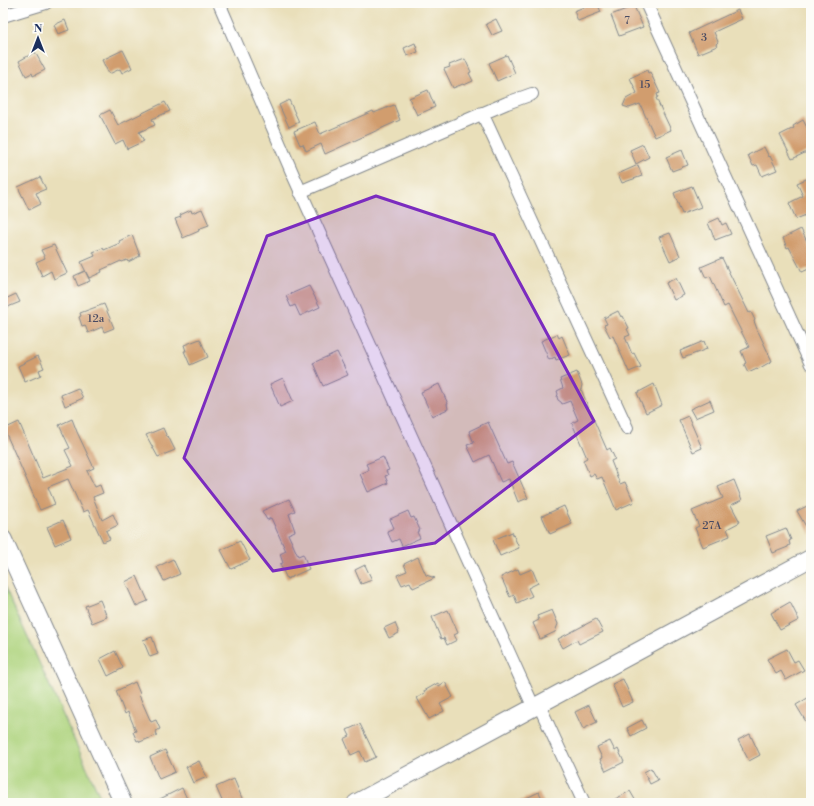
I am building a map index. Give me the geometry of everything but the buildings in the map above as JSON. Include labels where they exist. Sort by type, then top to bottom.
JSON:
[{"type":"street","points":[[3,16],[46,3]]},
{"type":"street","points":[[219,3],[300,192],[536,706],[584,803]]},
{"type":"street","points":[[646,3],[811,364]]},
{"type":"street","points":[[300,192],[482,113],[532,94]]},
{"type":"street","points":[[482,113],[627,428]]},
{"type":"street","points":[[3,539],[123,803]]},
{"type":"street","points":[[356,803],[811,558]]},
{"type":"highlighted area","points":[[376,196],[494,235],[594,421],[435,543],[273,571],[184,458],[267,236]]},
{"type":"green space","points":[[3,583],[103,803],[3,803]]}]
